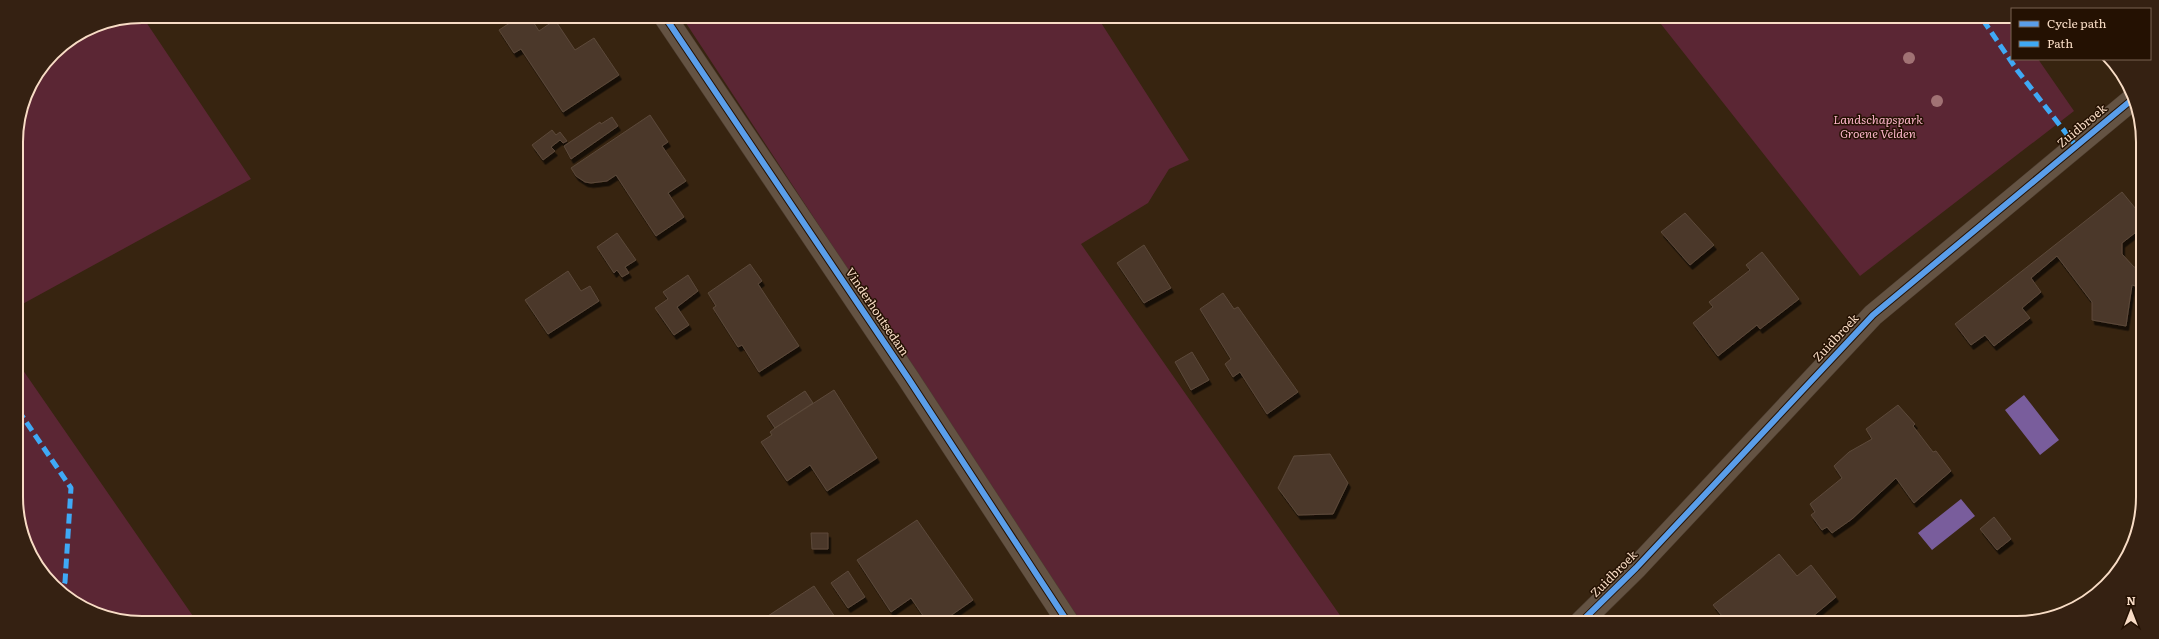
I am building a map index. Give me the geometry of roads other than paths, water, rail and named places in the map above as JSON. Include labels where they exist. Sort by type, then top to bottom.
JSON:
[{"type":"street","name":"Vinderhoutsedam","points":[[669,23],[908,378],[1064,616]]},
{"type":"street","name":"Zuidbroek","points":[[1587,616],[1636,568],[1873,315],[2129,102]]},
{"type":"park label","name":"Landschapspark Groene Velden","points":[[1878,127]]}]
